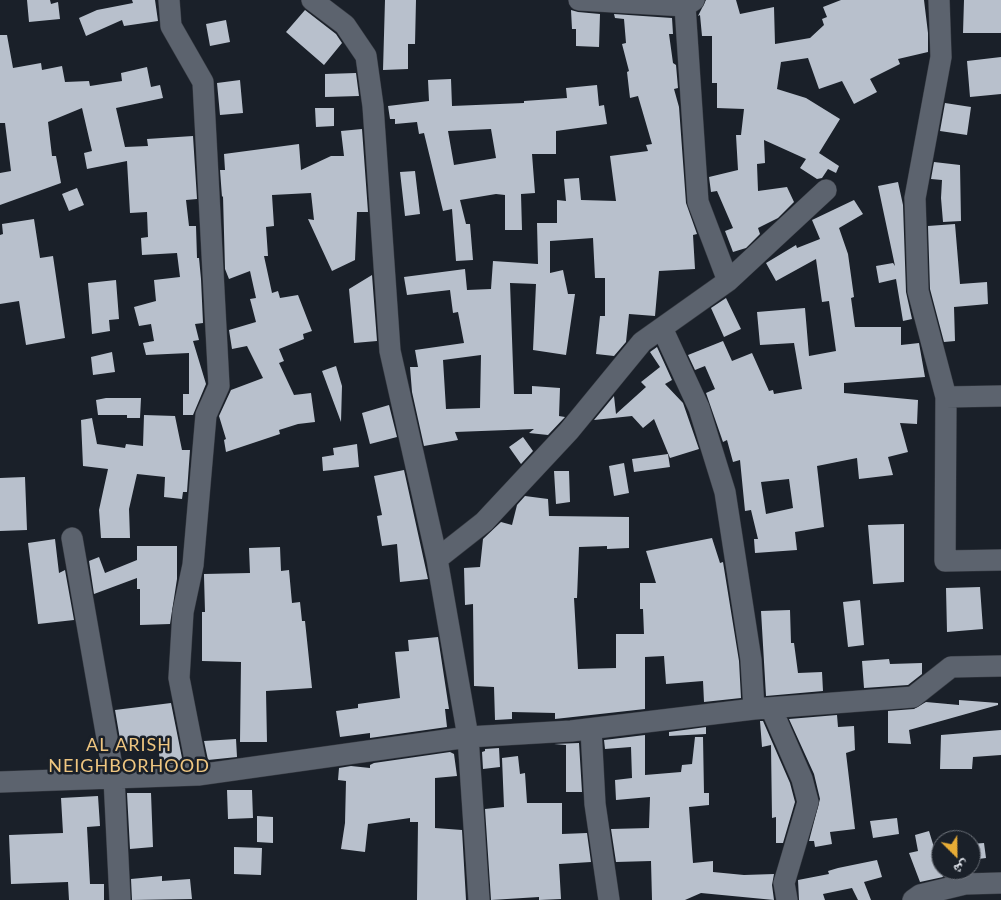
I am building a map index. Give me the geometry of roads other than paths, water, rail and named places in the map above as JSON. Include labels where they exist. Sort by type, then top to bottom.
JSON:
[{"type":"street","points":[[169,0],[171,26],[204,82],[219,386],[206,415],[193,565],[183,612],[179,678],[198,775]]},
{"type":"street","points":[[312,0],[345,25],[366,56],[373,106],[390,351],[437,559],[468,737],[479,900]]},
{"type":"street","points":[[579,0],[689,3],[698,202],[728,281]]},
{"type":"street","points":[[939,0],[941,57],[915,198],[918,291],[946,397],[946,562],[1001,560]]},
{"type":"street","points":[[437,559],[484,522],[569,431],[642,342],[728,281],[826,190]]},
{"type":"street","points":[[662,328],[699,408],[725,492],[751,660],[762,708],[802,779],[808,802],[784,883],[787,900]]},
{"type":"street","points":[[946,397],[1001,396]]},
{"type":"street","points":[[72,538],[114,778],[120,900]]},
{"type":"street","points":[[0,782],[198,775],[468,737],[591,729],[762,708],[913,697],[951,667],[1001,666]]},
{"type":"street","points":[[591,729],[595,804],[609,900]]},
{"type":"street","points":[[913,900],[920,895],[965,884],[1001,883]]},
{"type":"district","name":"AL ARISH NEIGHBORHOOD","points":[[129,755]]}]
